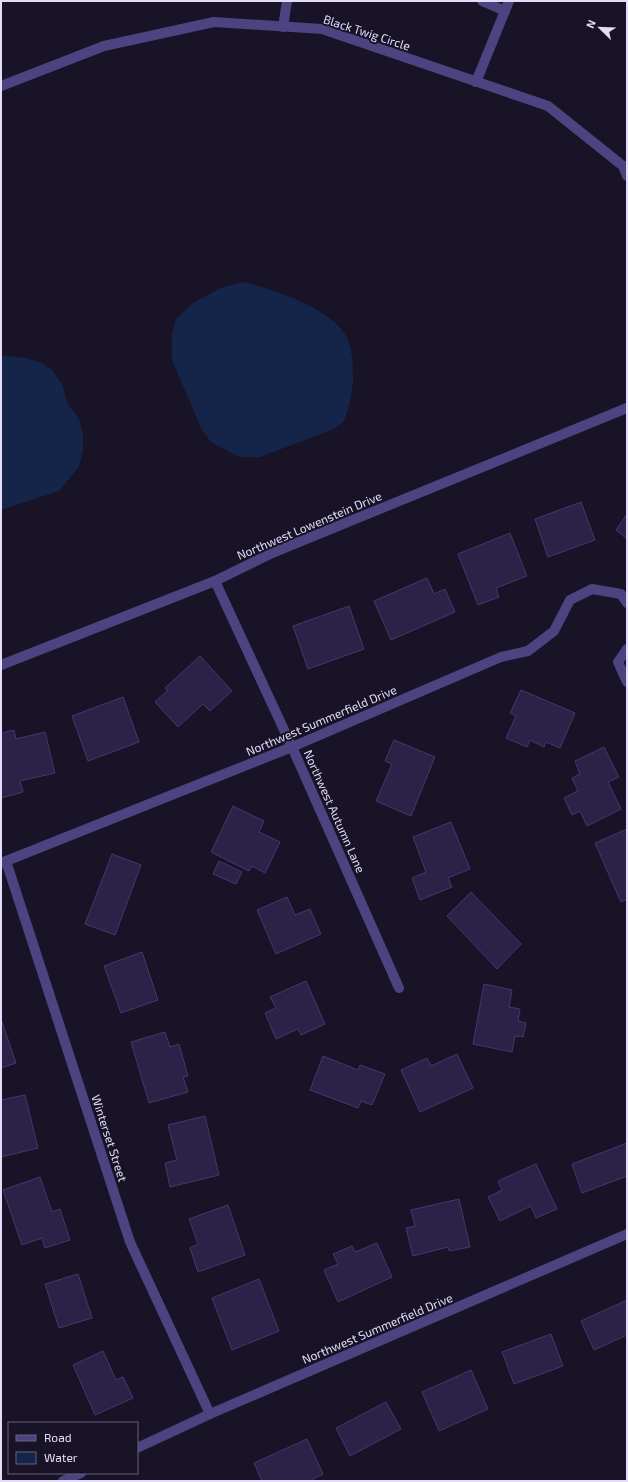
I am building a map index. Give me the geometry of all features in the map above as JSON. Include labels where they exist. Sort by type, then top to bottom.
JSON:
[{"type":"street","points":[[283,26],[287,1]]},
{"type":"street","points":[[482,1],[505,11]]},
{"type":"street","points":[[476,82],[509,1]]},
{"type":"street","name":"Black Twig Circle","points":[[1,86],[104,46],[214,22],[322,29],[548,106],[623,166],[627,176]]},
{"type":"street","name":"Northwest Lowenstein Drive","points":[[1,665],[214,581],[272,553],[627,408]]},
{"type":"street","name":"Northwest Autumn Lane","points":[[214,581],[292,747],[398,988]]},
{"type":"street","name":"Northwest Summerfield Drive","points":[[4,862],[292,747],[501,657],[528,651],[554,631],[570,600],[592,589],[621,594],[627,603]]},
{"type":"street","points":[[627,649],[618,662],[627,682]]},
{"type":"street","name":"Winterset Street","points":[[4,862],[130,1242],[210,1414]]},
{"type":"street","name":"Northwest Summerfield Drive","points":[[138,1448],[210,1414],[627,1234]]},
{"type":"street","points":[[63,1481],[79,1474]]},
{"type":"water","points":[[242,282],[270,289],[317,310],[331,319],[341,329],[348,340],[351,350],[353,377],[352,386],[348,408],[343,422],[334,429],[260,457],[239,457],[211,442],[202,430],[172,360],[172,333],[176,319],[193,303],[221,288]]},
{"type":"water","points":[[1,355],[25,358],[40,362],[52,370],[62,384],[68,404],[79,419],[83,434],[83,449],[79,467],[59,491],[1,510]]},
{"type":"building","points":[[581,502],[595,540],[548,557],[535,519]]},
{"type":"building","points":[[627,514],[627,539],[616,530]]},
{"type":"building","points":[[510,533],[527,576],[496,588],[499,597],[478,605],[458,554]]},
{"type":"building","points":[[427,578],[434,594],[445,589],[455,612],[391,640],[374,601]]},
{"type":"building","points":[[349,606],[364,649],[308,669],[293,626]]},
{"type":"building","points":[[200,656],[232,691],[210,711],[203,704],[178,727],[155,702],[168,690],[165,688]]},
{"type":"building","points":[[521,690],[575,713],[560,748],[546,742],[544,747],[530,740],[527,747],[506,738],[516,716],[510,713]]},
{"type":"building","points":[[123,697],[139,742],[88,761],[72,716]]},
{"type":"building","points":[[14,730],[16,739],[45,732],[55,773],[20,781],[23,792],[1,798],[1,733]]},
{"type":"building","points":[[394,740],[435,757],[411,816],[376,801],[392,764],[385,761]]},
{"type":"building","points":[[604,747],[619,777],[608,782],[621,809],[587,826],[580,811],[572,815],[564,798],[578,791],[572,778],[580,774],[575,761]]},
{"type":"building","points":[[233,806],[264,821],[259,832],[280,842],[265,873],[252,866],[249,871],[211,852]]},
{"type":"building","points":[[451,822],[470,869],[448,878],[452,887],[420,900],[412,878],[426,872],[413,837]]},
{"type":"building","points":[[627,829],[627,899],[621,902],[595,843]]},
{"type":"building","points":[[112,854],[141,865],[115,935],[85,924]]},
{"type":"building","points":[[219,861],[242,872],[236,884],[213,874]]},
{"type":"building","points":[[471,892],[521,944],[497,969],[447,916]]},
{"type":"building","points":[[287,897],[295,915],[310,909],[321,934],[276,954],[257,910]]},
{"type":"building","points":[[142,952],[158,1000],[121,1013],[104,966]]},
{"type":"building","points":[[306,981],[325,1024],[301,1035],[298,1029],[276,1039],[265,1013],[276,1008],[270,997]]},
{"type":"building","points":[[484,984],[512,990],[509,1007],[520,1009],[518,1021],[526,1023],[523,1037],[515,1036],[512,1052],[473,1044]]},
{"type":"building","points":[[1,1019],[16,1063],[1,1068]]},
{"type":"building","points":[[165,1032],[170,1047],[179,1044],[188,1076],[183,1077],[188,1092],[149,1103],[131,1042]]},
{"type":"building","points":[[457,1054],[473,1088],[420,1112],[401,1070],[427,1058],[431,1066]]},
{"type":"building","points":[[323,1056],[358,1070],[360,1065],[385,1074],[372,1105],[361,1101],[358,1108],[310,1090]]},
{"type":"building","points":[[25,1095],[38,1148],[1,1157],[1,1100]]},
{"type":"building","points":[[205,1116],[219,1175],[170,1187],[165,1163],[177,1160],[168,1125]]},
{"type":"building","points":[[627,1143],[627,1176],[582,1193],[572,1164]]},
{"type":"building","points":[[536,1164],[557,1209],[536,1218],[531,1206],[500,1221],[488,1197],[502,1190],[498,1181]]},
{"type":"building","points":[[40,1177],[52,1212],[60,1209],[70,1240],[45,1248],[42,1238],[22,1245],[3,1190]]},
{"type":"building","points":[[459,1199],[470,1247],[449,1251],[448,1247],[413,1256],[406,1228],[415,1226],[411,1210]]},
{"type":"building","points":[[228,1205],[245,1255],[198,1272],[190,1248],[198,1244],[189,1219]]},
{"type":"building","points":[[377,1243],[392,1277],[338,1302],[324,1270],[338,1264],[333,1254],[352,1246],[355,1252]]},
{"type":"building","points":[[78,1274],[92,1318],[59,1328],[45,1284]]},
{"type":"building","points":[[259,1279],[279,1331],[232,1350],[212,1298]]},
{"type":"building","points":[[627,1300],[627,1335],[594,1350],[581,1321]]},
{"type":"building","points":[[551,1334],[563,1366],[514,1384],[502,1352]]},
{"type":"building","points":[[103,1351],[116,1380],[123,1377],[133,1398],[95,1415],[73,1365]]},
{"type":"building","points":[[471,1370],[488,1409],[439,1431],[422,1392]]},
{"type":"building","points":[[386,1402],[401,1429],[350,1456],[336,1428]]},
{"type":"building","points":[[307,1439],[323,1474],[309,1481],[262,1481],[254,1463]]}]
